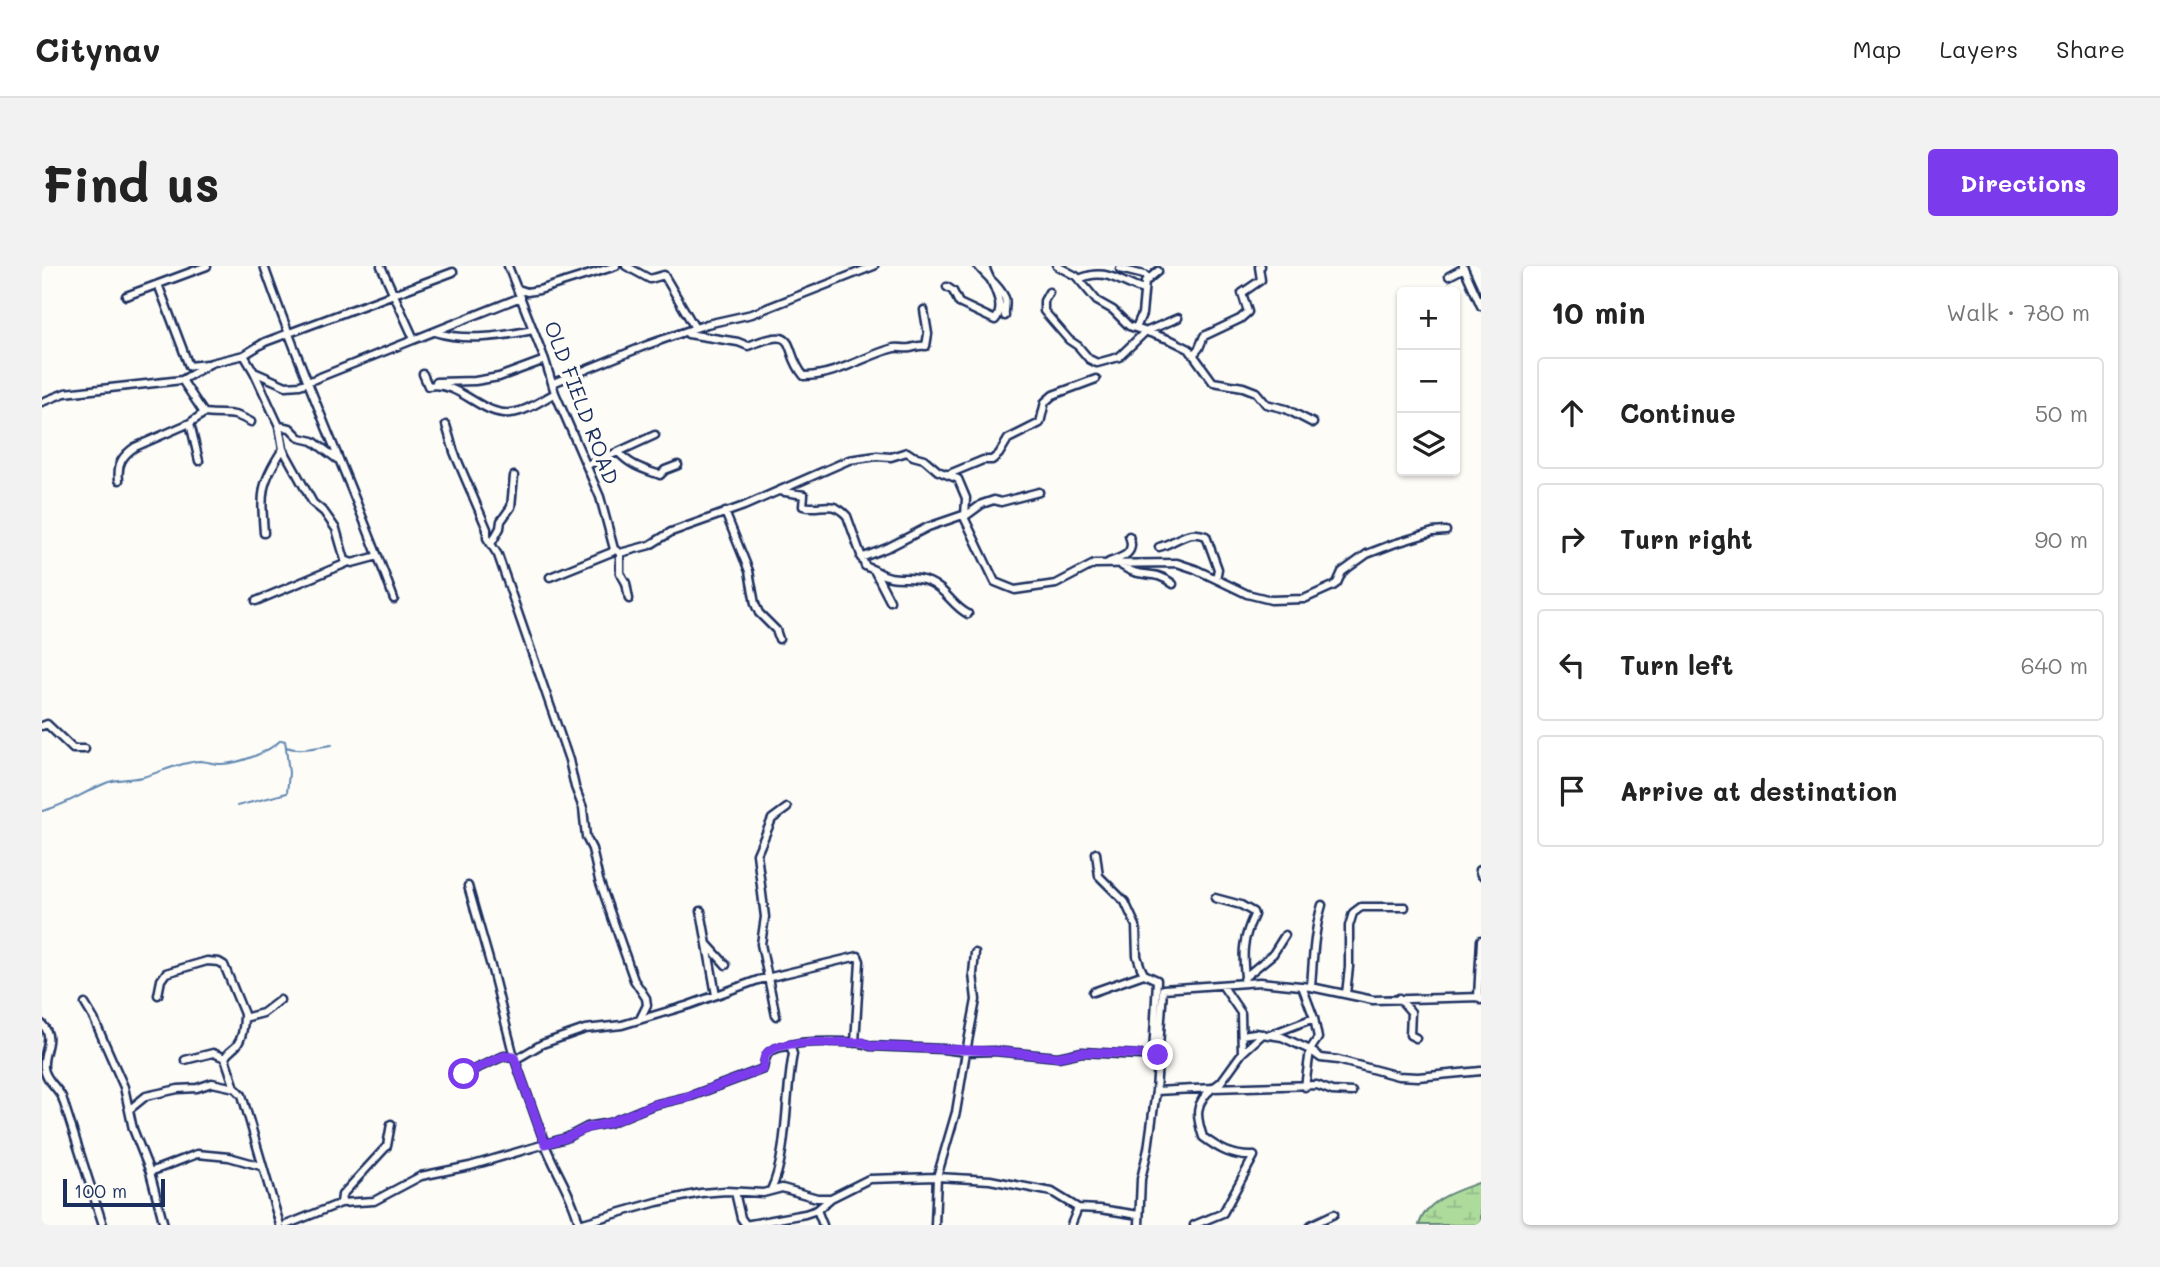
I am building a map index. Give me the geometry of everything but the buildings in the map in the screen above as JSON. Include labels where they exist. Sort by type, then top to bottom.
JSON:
[{"type":"street","points":[[126,296],[207,266]]},
{"type":"street","points":[[264,266],[288,334],[394,599]]},
{"type":"street","points":[[381,266],[414,339]]},
{"type":"street","name":"OLD FIELD ROAD","points":[[508,266],[555,393],[600,496],[629,599]]},
{"type":"street","points":[[518,289],[527,292],[539,290],[616,266]]},
{"type":"street","points":[[626,266],[650,279],[664,275],[695,328]]},
{"type":"street","points":[[553,383],[647,345],[695,328],[752,314],[874,266]]},
{"type":"street","points":[[978,266],[984,275],[993,281]]},
{"type":"street","points":[[985,266],[1004,298],[1005,316]]},
{"type":"street","points":[[1057,266],[1079,279],[1097,301],[1112,310],[1129,326],[1189,349],[1213,382],[1256,392],[1266,404],[1286,409],[1313,423]]},
{"type":"street","points":[[1194,354],[1204,336],[1240,319],[1248,312],[1242,293],[1261,280],[1261,266]]},
{"type":"street","points":[[1449,276],[1463,267],[1481,306]]},
{"type":"street","points":[[1121,269],[1149,279]]},
{"type":"street","points":[[1136,328],[1142,314],[1143,290],[1149,279],[1158,271]]},
{"type":"street","points":[[158,284],[189,366],[244,355],[265,342],[349,313],[393,293],[453,272]]},
{"type":"street","points":[[1079,279],[1089,273],[1099,273],[1143,290]]},
{"type":"street","points":[[947,287],[953,291],[960,305],[995,320],[999,316],[1000,304],[993,290],[993,281]]},
{"type":"street","points":[[1049,292],[1044,301],[1044,311],[1069,340],[1097,363],[1119,357],[1145,332],[1178,318]]},
{"type":"street","points":[[254,372],[286,386],[308,383],[521,297]]},
{"type":"street","points":[[682,334],[693,333],[748,346],[776,337],[790,344],[804,376],[812,376],[848,366],[897,347],[907,349],[926,346],[928,334],[925,310]]},
{"type":"street","points":[[435,332],[468,337],[533,330]]},
{"type":"street","points":[[244,355],[279,426],[283,449],[313,503],[324,512],[336,529],[347,563]]},
{"type":"street","points":[[428,386],[440,381],[475,381],[499,377],[545,360]]},
{"type":"street","points":[[42,401],[65,393],[182,380],[211,363]]},
{"type":"street","points":[[424,374],[428,386]]},
{"type":"street","points":[[949,474],[983,460],[992,460],[1008,439],[1040,423],[1045,401],[1053,395],[1096,379]]},
{"type":"street","points":[[182,380],[204,413]]},
{"type":"street","points":[[428,386],[440,384],[495,411],[507,414],[527,408],[555,393]]},
{"type":"street","points":[[119,480],[120,461],[128,452],[190,424],[204,413],[219,415],[229,412],[251,422]]},
{"type":"street","points":[[190,424],[199,461]]},
{"type":"street","points":[[446,425],[454,452],[487,529],[487,538],[498,555],[551,705],[583,808],[586,838],[592,849],[599,880],[634,980],[646,998],[647,1004],[639,1018]]},
{"type":"street","points":[[279,426],[290,428],[300,438],[313,441],[338,460]]},
{"type":"street","points":[[587,464],[655,435]]},
{"type":"street","points":[[264,533],[261,499],[268,471],[283,449]]},
{"type":"street","points":[[618,452],[629,464],[660,475],[678,465]]},
{"type":"street","points":[[550,577],[612,552],[650,545],[671,532],[779,491],[849,460],[891,457],[901,452],[924,459],[938,471],[958,479],[967,510],[965,517],[995,582],[1015,590],[1056,584],[1094,565],[1125,556],[1130,552],[1132,543],[1129,536]]},
{"type":"street","points":[[491,544],[500,528],[500,521],[510,507],[513,476]]},
{"type":"street","points":[[779,491],[804,495],[803,506],[808,508],[829,505],[842,511],[847,516],[865,566],[887,578],[914,577],[927,581],[944,590],[957,607],[968,614]]},
{"type":"street","points":[[861,558],[928,527],[963,515],[965,517],[982,504],[1039,492]]},
{"type":"street","points":[[725,512],[749,571],[755,604],[759,613],[776,630],[779,639]]},
{"type":"street","points":[[1105,563],[1122,566],[1177,564],[1247,594],[1270,600],[1304,599],[1333,586],[1342,572],[1367,554],[1433,532],[1446,531]]},
{"type":"street","points":[[1159,547],[1188,533],[1198,532],[1206,536],[1218,569],[1216,579]]},
{"type":"street","points":[[257,601],[347,563],[378,556]]},
{"type":"street","points":[[1122,566],[1142,575],[1163,576],[1173,584]]},
{"type":"street","points":[[874,570],[890,601]]},
{"type":"street","points":[[42,726],[47,724],[52,727],[73,749],[85,749]]},
{"type":"street","points":[[776,1016],[766,979],[760,937],[765,917],[757,853],[772,819],[787,808]]},
{"type":"street","points":[[1096,853],[1099,876],[1125,902],[1136,926],[1138,962],[1144,974],[1157,980],[1156,1091],[1141,1179],[1139,1225]]},
{"type":"street","points":[[468,887],[515,1059],[553,1166],[566,1187],[578,1224],[701,1193],[763,1192],[782,1188],[817,1198],[831,1198]]},
{"type":"street","points":[[1215,898],[1241,905],[1253,912],[1243,941],[1244,979]]},
{"type":"street","points":[[1311,987],[1316,947],[1315,930],[1322,905]]},
{"type":"street","points":[[1346,994],[1349,926],[1353,913],[1362,908],[1405,907]]},
{"type":"street","points":[[701,911],[716,995]]},
{"type":"street","points":[[1244,979],[1273,954],[1285,935]]},
{"type":"street","points":[[1156,1055],[1163,989],[1222,985],[1244,979],[1311,987],[1373,1000],[1480,998],[1481,940]]},
{"type":"street","points":[[707,944],[726,965]]},
{"type":"street","points":[[935,1225],[937,1177],[956,1112],[976,1000],[973,974],[975,953]]},
{"type":"street","points":[[464,1074],[504,1056],[515,1059],[542,1044],[585,1029],[622,1025],[766,979],[860,957],[855,1042]]},
{"type":"street","points":[[158,996],[161,979],[166,973],[207,961],[219,962],[227,971],[244,1018],[240,1040],[225,1058]]},
{"type":"street","points":[[1093,992],[1144,974]]},
{"type":"street","points":[[1222,985],[1239,1007],[1242,1053]]},
{"type":"street","points":[[1302,986],[1318,1038],[1310,1050],[1305,1087]]},
{"type":"street","points":[[1399,998],[1411,1013],[1410,1035],[1416,1038]]},
{"type":"street","points":[[244,1018],[263,1013],[280,1000]]},
{"type":"street","points":[[85,1004],[120,1076],[164,1225]]},
{"type":"street","points":[[1242,1035],[1267,1034],[1314,1018]]},
{"type":"street","points":[[42,1024],[50,1039],[43,1065],[46,1075],[59,1089],[103,1225]]},
{"type":"street","points":[[1267,1034],[1310,1050],[1321,1058],[1410,1077],[1481,1071]]},
{"type":"street","points":[[1194,1225],[1223,1213],[1254,1156],[1241,1157],[1227,1153],[1203,1137],[1197,1113],[1202,1100],[1221,1082],[1242,1053],[1267,1034]]},
{"type":"street","points":[[286,1225],[341,1203],[374,1201],[421,1176],[470,1166],[566,1138],[653,1105],[680,1100],[726,1084],[763,1069],[765,1056],[770,1050],[803,1041],[863,1042],[870,1046],[966,1052],[994,1051],[1058,1057],[1082,1052],[1156,1055]]},
{"type":"street","points":[[771,1190],[776,1181],[780,1154],[793,1054],[790,1045]]},
{"type":"street","points":[[185,1060],[213,1054],[225,1058]]},
{"type":"street","points":[[225,1058],[236,1088],[242,1095],[278,1225]]},
{"type":"street","points":[[130,1109],[146,1096],[178,1089],[197,1088],[212,1083],[236,1088]]},
{"type":"street","points":[[1156,1091],[1213,1087],[1231,1089],[1249,1085],[1317,1085],[1352,1093]]},
{"type":"street","points":[[341,1203],[342,1195],[387,1146],[391,1124]]},
{"type":"street","points":[[150,1172],[197,1154],[229,1157],[261,1166]]},
{"type":"street","points":[[735,1192],[745,1225],[817,1210],[831,1198],[869,1179],[937,1177],[981,1179],[1039,1189],[1052,1192],[1078,1208],[1139,1215]]},
{"type":"street","points":[[1071,1225],[1078,1208]]},
{"type":"street","points":[[817,1210],[823,1225]]},
{"type":"street","points":[[1311,1225],[1334,1214]]},
{"type":"green space","points":[[1481,1182],[1481,1225],[1419,1225],[1423,1216],[1436,1202]]},
{"type":"waterway","points":[[42,811],[59,806],[111,781],[143,777],[193,762],[237,762],[261,753],[281,740],[285,741],[286,747],[297,749],[332,745]]},
{"type":"waterway","points":[[237,806],[287,793],[289,773],[286,748]]},
{"type":"route","points":[[464,1074],[504,1056],[514,1057],[545,1144],[653,1105],[680,1100],[726,1084],[763,1069],[765,1056],[770,1050],[803,1041],[863,1042],[870,1046],[966,1052],[994,1051],[1058,1057],[1082,1052],[1158,1055]]}]
